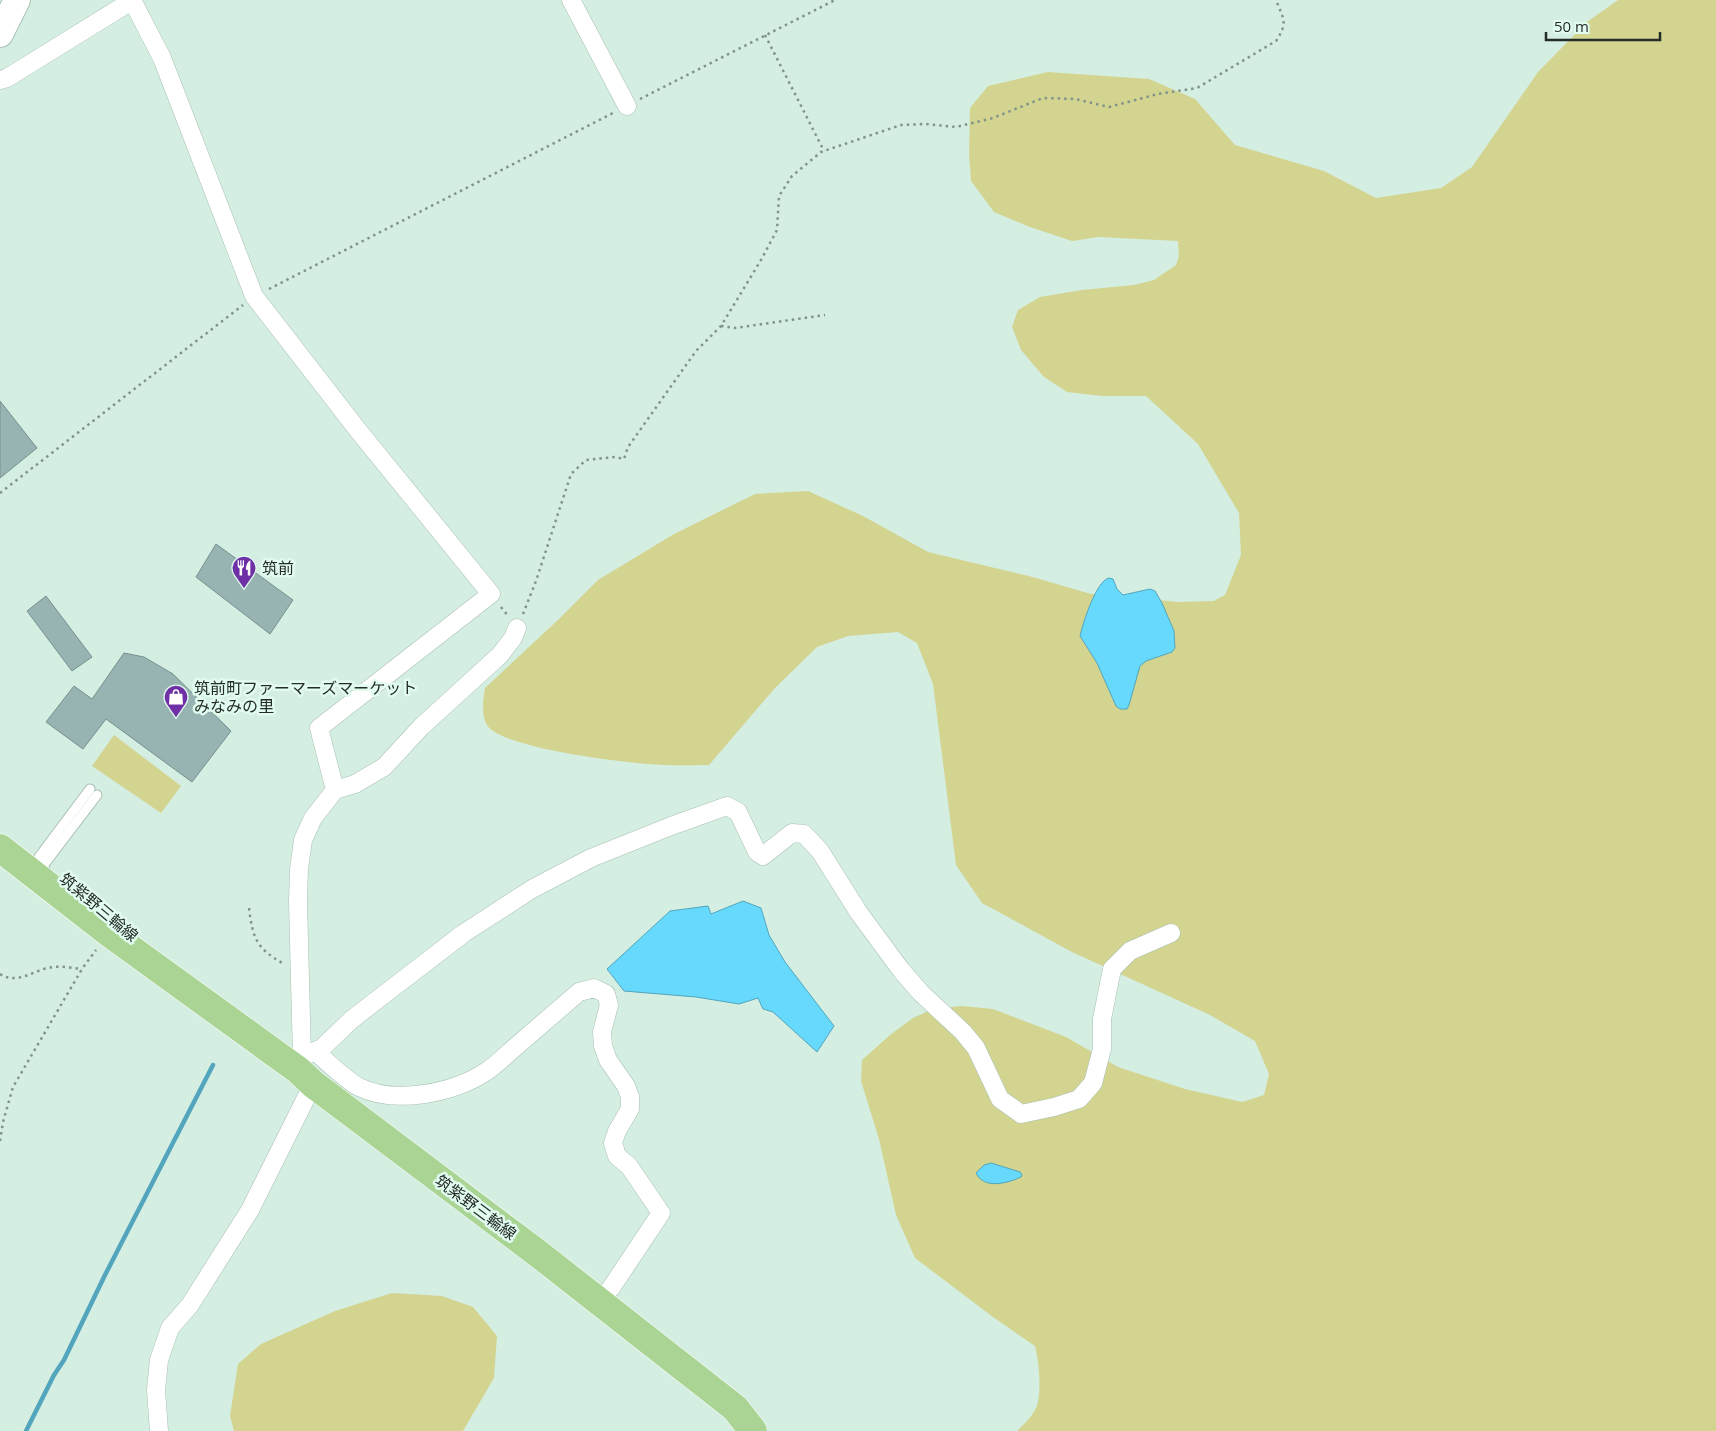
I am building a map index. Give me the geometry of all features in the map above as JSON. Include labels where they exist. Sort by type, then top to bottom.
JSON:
[{"type":"main road","points":[[0,34],[17,0]]},
{"type":"main road","name":"筑紫野三輪線","points":[[0,830],[103,922],[190,993],[307,1066],[536,1252],[735,1408],[753,1431]]},
{"type":"main road","name":"筑紫野三輪線","points":[[0,848],[40,865],[115,919],[155,954],[190,993]]},
{"type":"street","points":[[0,80],[7,78],[132,0],[162,58],[254,296],[356,429],[491,594],[319,728],[335,790]]},
{"type":"street","points":[[571,0],[627,106]]},
{"type":"street","points":[[307,1066],[300,968],[298,902],[299,869],[303,840],[313,818],[335,790],[355,784],[384,767],[421,727],[500,655],[513,638],[517,628]]},
{"type":"street","points":[[159,1431],[156,1390],[159,1360],[170,1328],[190,1305],[250,1210],[307,1066],[322,1048],[351,1020],[464,933],[532,889],[591,858],[727,806],[738,812],[756,852],[763,856],[792,833],[804,834],[820,851],[859,913],[901,970],[921,993],[963,1032],[976,1048],[1000,1099],[1021,1114],[1054,1107],[1079,1098],[1093,1083],[1102,1049],[1102,1019],[1112,969],[1130,950],[1171,932]]},
{"type":"street","points":[[307,1066],[374,1092],[397,1096],[419,1095],[444,1090],[466,1082],[487,1071],[579,992],[594,988],[606,994],[609,1005],[602,1032],[603,1046],[608,1060],[626,1086],[630,1097],[630,1109],[617,1131],[613,1143],[617,1156],[629,1166],[662,1213],[611,1288],[598,1301]]},
{"type":"lane","points":[[40,865],[93,792]]},
{"type":"path","points":[[0,493],[254,296],[835,0]]},
{"type":"path","points":[[517,628],[536,581],[571,474],[586,460],[615,457],[624,459],[628,448],[696,351],[721,326],[761,260],[777,230],[779,196],[792,176],[824,151],[901,125],[925,124],[956,127],[993,118],[1043,98],[1075,99],[1109,107],[1158,94],[1197,88],[1276,41],[1283,30],[1283,18],[1276,0]]},
{"type":"path","points":[[765,35],[824,151]]},
{"type":"path","points":[[721,326],[735,328],[825,315]]},
{"type":"path","points":[[491,594],[517,628]]},
{"type":"path","points":[[249,908],[252,928],[259,945],[270,956],[284,964],[300,968]]},
{"type":"path","points":[[0,974],[5,978],[15,980],[53,967],[82,969],[13,1087],[3,1122],[0,1141]]},
{"type":"green space","points":[[1618,0],[1716,0],[1716,1431],[1017,1431],[1033,1414],[1038,1402],[1039,1374],[1035,1346],[915,1258],[896,1215],[879,1139],[861,1081],[862,1060],[913,1018],[933,1009],[962,1006],[993,1009],[1066,1037],[1118,1067],[1185,1089],[1242,1102],[1264,1095],[1269,1074],[1255,1041],[1210,1015],[1072,952],[982,903],[956,865],[933,684],[917,643],[898,632],[848,636],[817,647],[775,688],[709,765],[633,763],[588,757],[514,741],[497,733],[487,725],[483,712],[485,688],[598,580],[674,534],[755,494],[808,491],[863,516],[928,552],[1029,576],[1091,594],[1179,602],[1214,601],[1225,595],[1241,555],[1239,513],[1198,444],[1146,396],[1102,396],[1067,392],[1044,377],[1021,350],[1012,327],[1018,310],[1040,297],[1082,290],[1134,285],[1154,280],[1176,265],[1179,256],[1178,241],[1099,237],[1072,241],[1030,227],[994,212],[971,181],[969,154],[970,108],[988,86],[1048,72],[1149,79],[1195,99],[1235,145],[1324,171],[1376,198],[1441,188],[1472,167],[1538,72],[1587,22]]},
{"type":"green space","points":[[114,735],[181,786],[161,813],[92,766]]},
{"type":"green space","points":[[392,1293],[442,1296],[473,1307],[497,1336],[494,1378],[463,1431],[234,1431],[230,1416],[238,1364],[261,1344],[335,1311]]},
{"type":"water","points":[[1109,578],[1113,579],[1117,589],[1123,595],[1150,589],[1155,591],[1174,631],[1175,648],[1172,652],[1146,661],[1140,666],[1127,709],[1120,709],[1116,706],[1097,663],[1080,636],[1087,613],[1099,586]]},
{"type":"water","points":[[743,901],[761,908],[769,935],[785,962],[834,1026],[817,1052],[773,1012],[763,1009],[758,998],[739,1004],[696,997],[624,991],[607,969],[670,911],[708,906],[711,914]]},
{"type":"water","points":[[991,1163],[1020,1172],[1022,1175],[1003,1183],[985,1182],[976,1173],[984,1165]]},
{"type":"building","points":[[0,401],[37,448],[0,478]]},
{"type":"building","points":[[216,544],[293,600],[270,634],[196,577]]},
{"type":"building","points":[[46,596],[92,657],[72,671],[27,611]]},
{"type":"building","points":[[124,653],[144,657],[173,674],[231,731],[192,782],[106,719],[83,749],[46,722],[74,686],[92,699]]},
{"type":"waterway","points":[[26,1431],[54,1375],[64,1360],[105,1275],[213,1065]]},
{"type":"place","name":"筑前","points":[[244,589]]},
{"type":"place","name":"筑前町ファーマーズマーケット みなみの里","points":[[176,718]]}]
